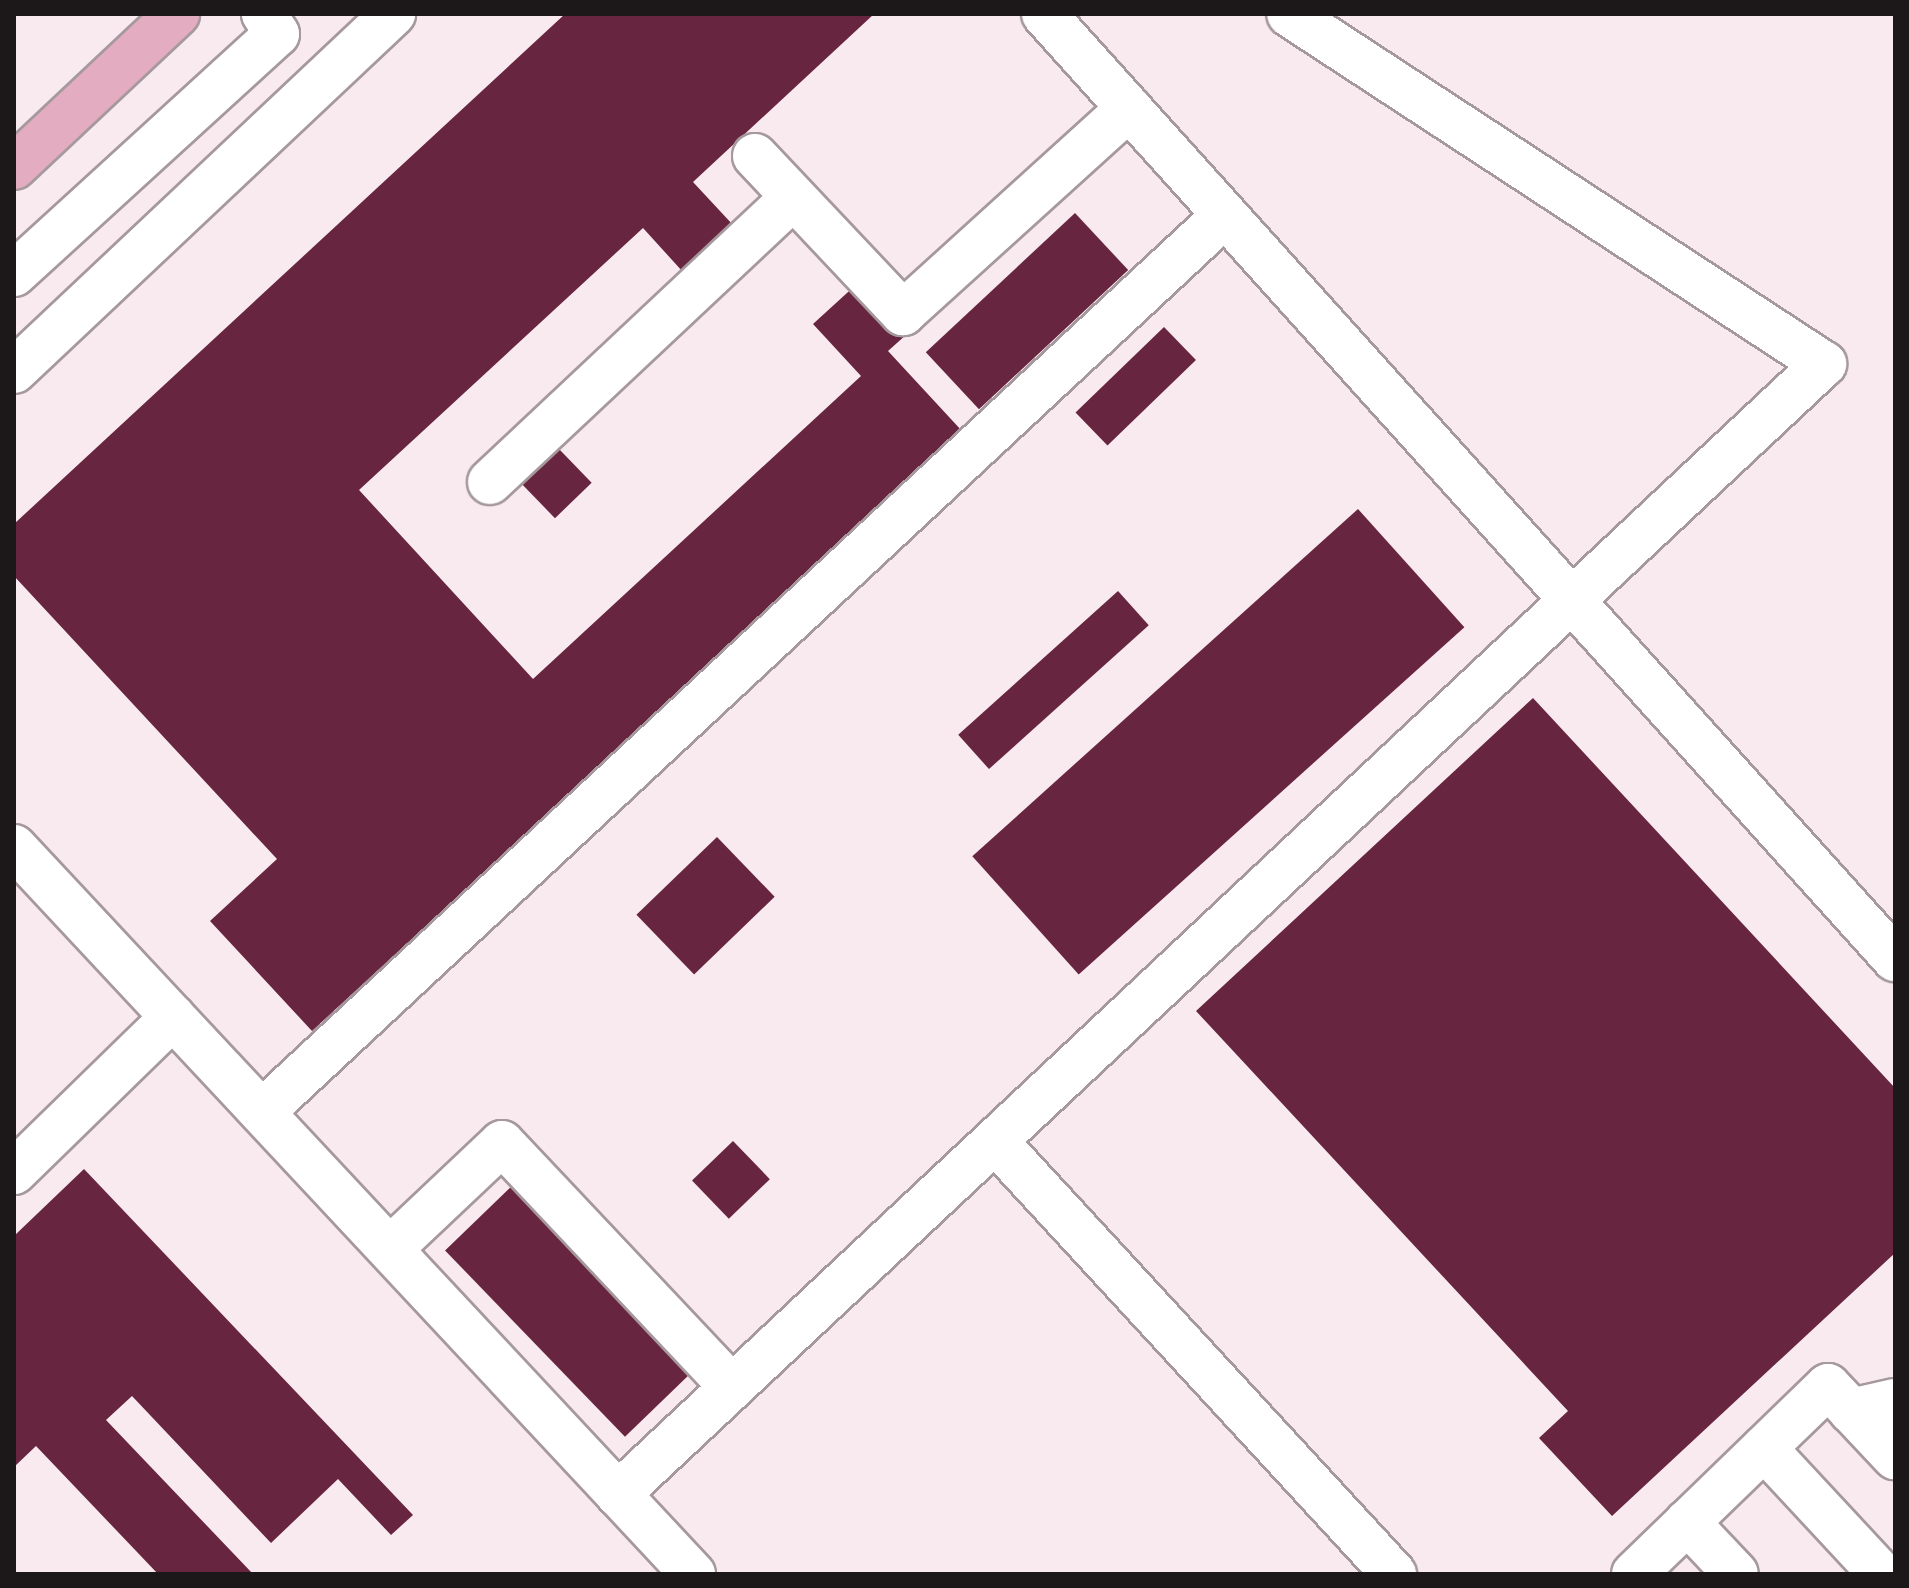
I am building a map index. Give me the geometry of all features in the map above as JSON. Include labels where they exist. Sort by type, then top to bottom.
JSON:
[{"type":"main road","points":[[14,167],[177,14]]},
{"type":"lane","points":[[14,274],[277,34],[264,14]]},
{"type":"lane","points":[[14,371],[393,14]]},
{"type":"lane","points":[[1044,14],[1895,959]]},
{"type":"lane","points":[[618,1494],[1824,364],[1289,14]]},
{"type":"lane","points":[[755,156],[903,313],[1129,108]]},
{"type":"lane","points":[[490,482],[793,197]]},
{"type":"lane","points":[[262,1112],[1225,215]]},
{"type":"lane","points":[[14,847],[693,1574]]},
{"type":"lane","points":[[14,1172],[173,1017]]},
{"type":"lane","points":[[995,1141],[1394,1574]]},
{"type":"lane","points":[[390,1249],[502,1143],[732,1387]]},
{"type":"lane","points":[[1634,1574],[1828,1386],[1895,1457]]},
{"type":"lane","points":[[1851,1411],[1895,1401]]},
{"type":"lane","points":[[1764,1448],[1881,1574]]},
{"type":"lane","points":[[1687,1522],[1736,1574]]},
{"type":"building","points":[[565,14],[874,14],[693,182],[733,225],[683,272],[643,228],[359,490],[533,679],[861,376],[813,324],[859,282],[907,334],[888,351],[962,431],[312,1031],[210,921],[277,859],[14,576],[14,524]]},
{"type":"building","points":[[1075,213],[1128,270],[979,409],[926,352]]},
{"type":"building","points":[[1164,327],[1196,360],[1107,446],[1076,412]]},
{"type":"building","points":[[559,449],[592,483],[555,518],[522,484]]},
{"type":"building","points":[[1358,509],[1464,627],[1079,974],[972,856]]},
{"type":"building","points":[[1118,591],[1149,625],[989,769],[958,735]]},
{"type":"building","points":[[1533,698],[1895,1088],[1895,1253],[1612,1516],[1539,1438],[1568,1411],[1196,1011]]},
{"type":"building","points":[[717,837],[775,897],[694,975],[636,915]]},
{"type":"building","points":[[733,1141],[770,1179],[729,1219],[692,1181]]},
{"type":"building","points":[[84,1169],[413,1515],[391,1535],[338,1479],[271,1543],[132,1396],[106,1420],[253,1574],[158,1574],[36,1446],[14,1467],[14,1236]]},
{"type":"building","points":[[517,1181],[697,1367],[625,1437],[445,1250]]}]
